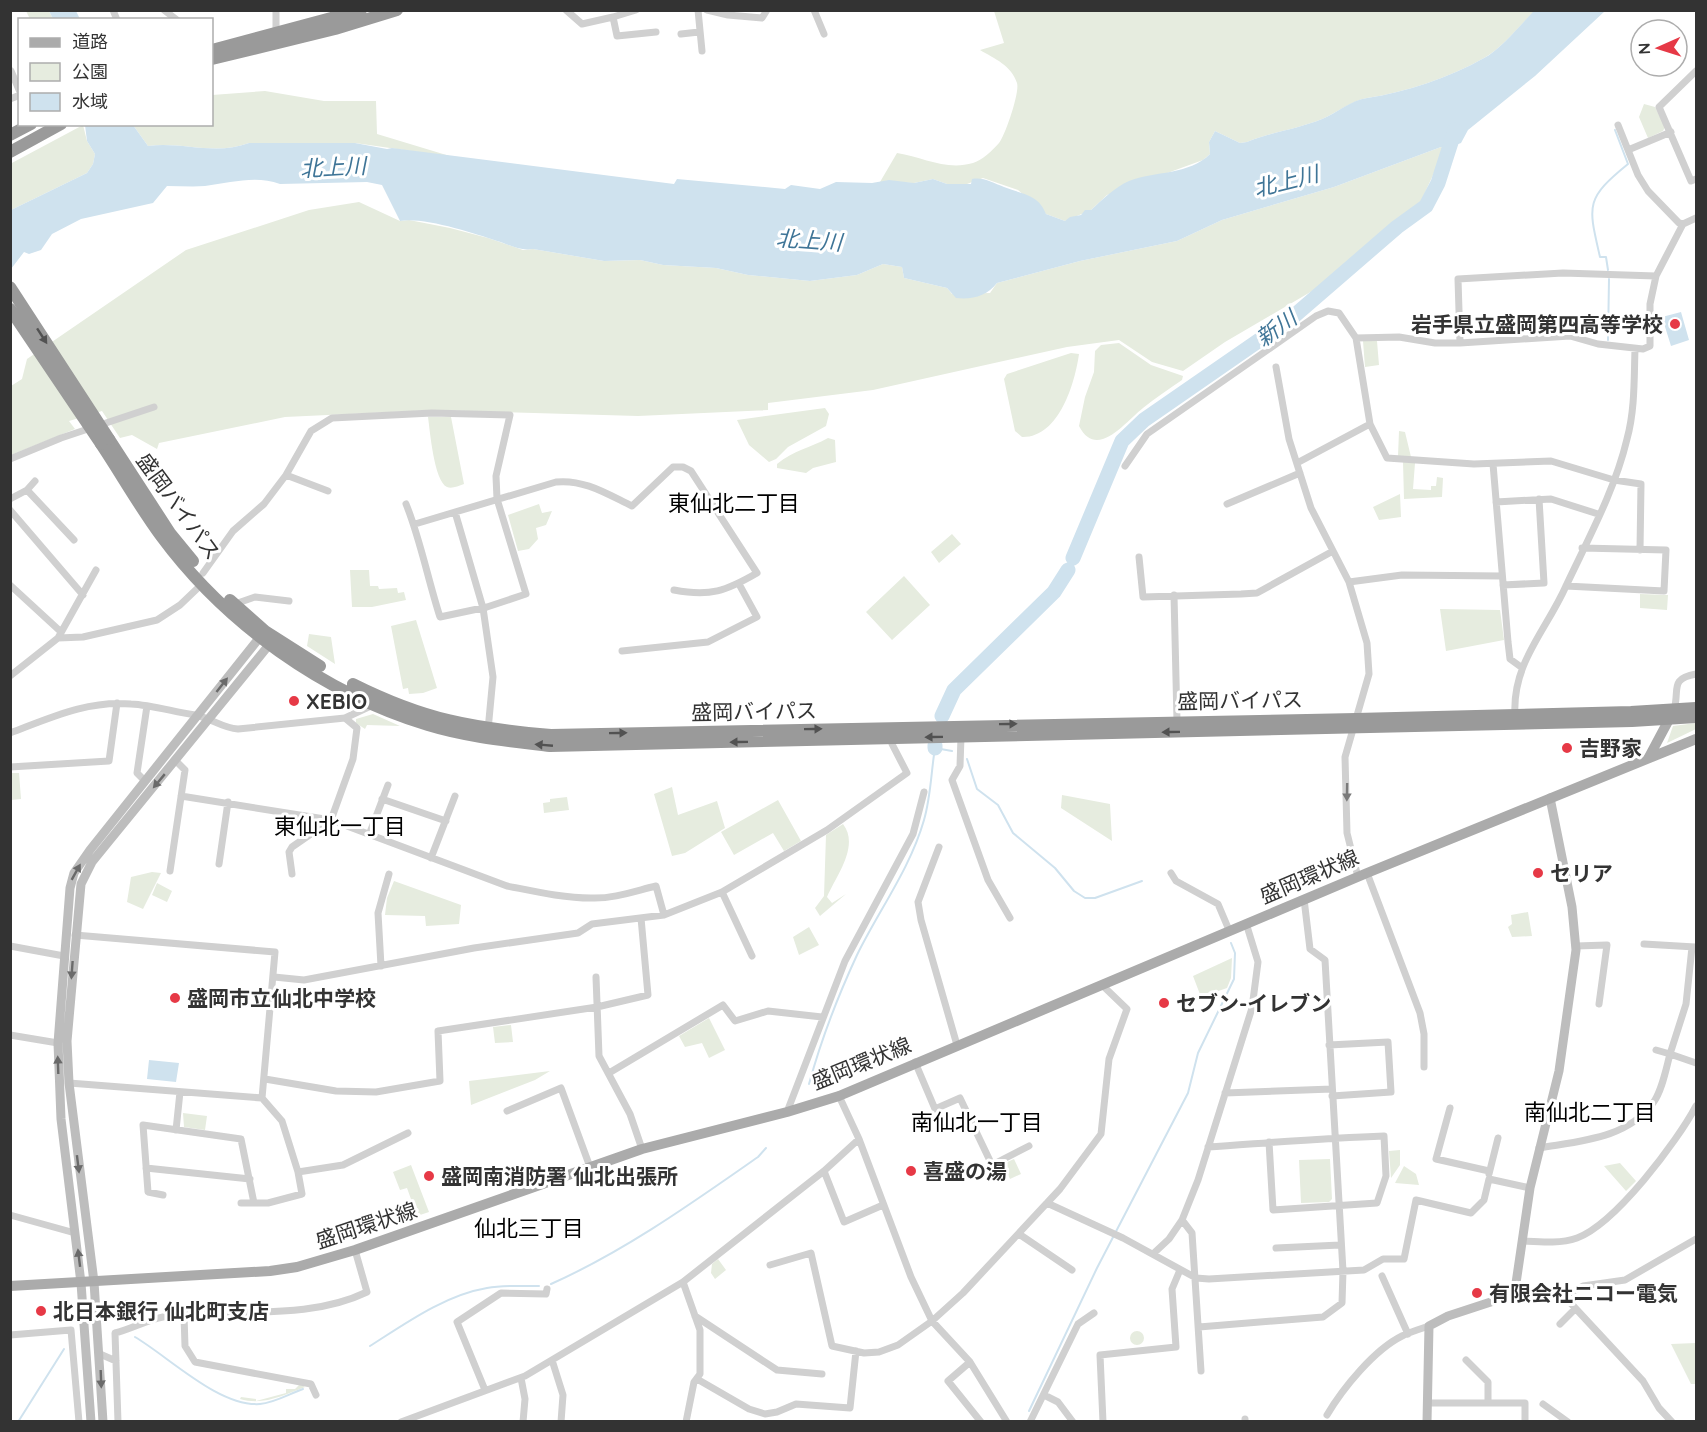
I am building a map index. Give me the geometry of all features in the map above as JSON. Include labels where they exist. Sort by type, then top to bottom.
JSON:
[{"type":"highway","points":[[213,59],[358,14],[397,10]]},
{"type":"highway","points":[[213,50],[277,38]]},
{"type":"highway","points":[[10,135],[27,126]]},
{"type":"highway","points":[[10,152],[57,126]]},
{"type":"highway","name":"盛岡バイパス","points":[[10,287],[161,536],[202,579],[267,638],[375,704],[430,726],[550,746],[1353,727],[1672,715],[1696,708]]},
{"type":"highway","name":"盛岡バイパス","points":[[10,309],[105,442]]},
{"type":"highway","name":"盛岡バイパス","points":[[202,579],[235,604],[267,638],[333,674],[396,705],[487,734],[550,735],[1177,721],[1353,727],[1515,715],[1696,717]]},
{"type":"main road","points":[[1649,757],[1672,715]]},
{"type":"main road","name":"盛岡環状線","points":[[10,1286],[270,1271],[297,1267],[355,1250],[642,1149],[787,1112],[838,1096],[1304,899],[1360,873],[1696,739]]},
{"type":"street","points":[[276,10],[277,38]]},
{"type":"street","points":[[566,10],[582,24],[636,10]]},
{"type":"street","points":[[698,10],[702,51]]},
{"type":"street","points":[[706,10],[728,15],[762,18],[767,10]]},
{"type":"street","points":[[814,10],[824,34]]},
{"type":"street","points":[[613,17],[617,36],[656,32]]},
{"type":"street","points":[[681,34],[699,32]]},
{"type":"street","points":[[10,71],[18,89]]},
{"type":"street","points":[[1696,75],[1659,106],[1691,181],[1696,178]]},
{"type":"street","points":[[1618,125],[1638,176],[1648,191],[1683,224]]},
{"type":"street","points":[[1628,150],[1671,132]]},
{"type":"street","points":[[1356,338],[1399,338],[1435,344],[1570,336],[1598,344],[1635,349],[1650,346],[1650,304],[1656,276],[1683,224],[1696,218]]},
{"type":"street","points":[[1460,343],[1458,279],[1563,273],[1656,276]]},
{"type":"street","points":[[1125,465],[1147,434],[1162,422],[1316,316],[1328,311],[1339,313],[1356,338],[1370,424],[1387,458],[1493,464],[1551,461],[1614,480],[1641,484],[1640,550]]},
{"type":"street","points":[[1515,715],[1514,690],[1521,667],[1566,586],[1614,480],[1628,437],[1634,402],[1635,349]]},
{"type":"street","points":[[1276,367],[1289,439],[1311,508],[1349,582],[1367,643],[1369,674],[1346,757],[1348,791],[1346,820],[1360,873],[1420,1013],[1424,1034],[1424,1066]]},
{"type":"street","points":[[10,459],[61,438],[154,406]]},
{"type":"street","points":[[10,585],[59,635],[83,637],[157,620],[180,605],[202,579],[237,526],[264,504],[286,475],[311,431],[332,418],[432,413],[510,415],[496,476],[497,499],[526,594],[483,608],[440,617],[422,561],[415,524],[406,504]]},
{"type":"street","points":[[1297,463],[1370,424]]},
{"type":"street","points":[[1493,464],[1510,659],[1521,667]]},
{"type":"street","points":[[415,524],[556,482],[570,480],[581,482],[632,506],[673,467],[683,467],[691,471],[757,573],[739,584],[701,596],[674,590]]},
{"type":"street","points":[[1227,504],[1300,473]]},
{"type":"street","points":[[286,475],[328,491]]},
{"type":"street","points":[[10,500],[35,481]]},
{"type":"street","points":[[27,489],[74,540]]},
{"type":"street","points":[[1503,585],[1544,583],[1539,499]]},
{"type":"street","points":[[1496,502],[1551,499],[1598,514]]},
{"type":"street","points":[[10,510],[83,595]]},
{"type":"street","points":[[455,512],[483,608],[493,677],[487,734]]},
{"type":"street","points":[[1566,586],[1664,591],[1666,550],[1582,548]]},
{"type":"street","points":[[1139,557],[1143,597],[1257,593],[1333,551]]},
{"type":"street","points":[[10,676],[59,635],[96,570]]},
{"type":"street","points":[[1349,582],[1402,575],[1502,576]]},
{"type":"street","points":[[621,651],[708,642],[757,617],[739,584]]},
{"type":"street","points":[[1174,595],[1177,721]]},
{"type":"street","points":[[235,604],[255,597],[289,601]]},
{"type":"street","points":[[90,1422],[81,1283],[62,1130],[58,1043],[70,888],[74,873],[145,781],[198,716],[267,638]]},
{"type":"street","points":[[103,1422],[94,1282],[69,1083],[67,1041],[81,884],[92,862],[210,719],[267,638]]},
{"type":"street","points":[[1672,715],[1678,682],[1684,676],[1696,674]]},
{"type":"street","points":[[10,733],[71,709],[117,703],[198,716],[210,719],[223,728],[238,729],[345,718],[375,704]]},
{"type":"street","points":[[10,767],[110,761],[117,703]]},
{"type":"street","points":[[145,781],[137,773],[147,706]]},
{"type":"street","points":[[292,874],[289,852],[292,847],[331,820],[353,759],[357,728],[345,718]]},
{"type":"street","points":[[961,737],[960,766],[952,780],[988,880],[1010,918]]},
{"type":"street","points":[[274,977],[304,980],[474,948],[578,933],[592,924],[664,915],[722,892],[827,830],[907,773],[892,738]]},
{"type":"street","points":[[170,871],[185,770],[176,761]]},
{"type":"street","points":[[369,835],[388,785]]},
{"type":"street","points":[[787,1112],[845,961],[913,834],[924,792]]},
{"type":"street","points":[[182,795],[331,820],[507,886],[582,897],[614,896],[656,886],[664,915]]},
{"type":"street","points":[[430,858],[455,796]]},
{"type":"street","points":[[1509,1296],[1515,1290],[1530,1188],[1558,1071],[1576,946],[1568,884],[1550,798]]},
{"type":"street","points":[[382,799],[446,820]]},
{"type":"street","points":[[219,864],[228,802]]},
{"type":"street","points":[[939,848],[918,902],[921,920],[957,1045]]},
{"type":"street","points":[[381,966],[378,913],[389,873]]},
{"type":"street","points":[[1171,873],[1176,881],[1218,904],[1229,930]]},
{"type":"street","points":[[722,892],[752,956]]},
{"type":"street","points":[[1199,1327],[1323,1317],[1342,1303],[1343,1271],[1325,960],[1310,949],[1304,899]]},
{"type":"street","points":[[265,1079],[336,1091],[376,1092],[440,1081],[438,1030],[597,1006],[648,995],[641,918]]},
{"type":"street","points":[[1154,1253],[1169,1239],[1182,1220],[1226,1093],[1252,1008],[1258,962],[1246,923]]},
{"type":"street","points":[[75,935],[275,952],[265,1079],[261,1098]]},
{"type":"street","points":[[1539,1148],[1606,1136],[1638,1119],[1655,1101],[1686,1004],[1694,947],[1644,944]]},
{"type":"street","points":[[1576,946],[1607,945],[1599,1004]]},
{"type":"street","points":[[10,946],[64,956]]},
{"type":"street","points":[[596,977],[599,1056],[630,1114],[642,1149]]},
{"type":"street","points":[[770,1265],[811,1253],[832,1346],[879,1353],[898,1345],[932,1321],[963,1293],[1060,1189],[1101,1134],[1109,1059],[1126,1009],[1102,985]]},
{"type":"street","points":[[609,1073],[723,1005],[735,1020],[768,1011],[822,1017]]},
{"type":"street","points":[[10,1035],[58,1043]]},
{"type":"street","points":[[1226,1093],[1391,1092],[1388,1042],[1329,1045]]},
{"type":"street","points":[[1656,1050],[1696,1064]]},
{"type":"street","points":[[915,1062],[935,1109],[960,1098],[992,1165],[1029,1146]]},
{"type":"street","points":[[69,1083],[261,1098],[282,1121],[298,1172],[302,1194],[254,1203],[241,1203]]},
{"type":"street","points":[[507,1111],[561,1088],[590,1167]]},
{"type":"street","points":[[176,1130],[180,1092]]},
{"type":"street","points":[[838,1096],[859,1139],[911,1277],[932,1321],[970,1362],[992,1393],[1007,1422]]},
{"type":"street","points":[[1522,1241],[1569,1240],[1590,1231],[1653,1171],[1696,1106]]},
{"type":"street","points":[[1450,1108],[1436,1159],[1530,1188]]},
{"type":"street","points":[[163,1195],[148,1192],[143,1125],[242,1139],[254,1203]]},
{"type":"street","points":[[298,1172],[343,1165],[408,1133]]},
{"type":"street","points":[[1208,1147],[1269,1142],[1384,1136],[1386,1176],[1377,1203],[1273,1210],[1269,1142]]},
{"type":"street","points":[[1047,1203],[1154,1253],[1196,1278],[1364,1270],[1383,1259],[1404,1259],[1416,1200],[1471,1213],[1484,1200],[1498,1138]]},
{"type":"street","points":[[401,1422],[521,1378],[683,1282],[824,1171],[859,1139]]},
{"type":"street","points":[[146,1168],[250,1179]]},
{"type":"street","points":[[824,1171],[844,1222],[883,1205]]},
{"type":"street","points":[[10,1215],[75,1233]]},
{"type":"street","points":[[1182,1220],[1192,1233],[1201,1371]]},
{"type":"street","points":[[1019,1234],[1072,1270]]},
{"type":"street","points":[[1328,1415],[1341,1391],[1364,1367],[1401,1336],[1448,1316],[1509,1296],[1564,1296],[1583,1286],[1625,1280],[1696,1239]]},
{"type":"street","points":[[1276,1248],[1341,1245]]},
{"type":"street","points":[[118,1422],[115,1333],[160,1317],[312,1308],[358,1296],[367,1292],[355,1250]]},
{"type":"street","points":[[1103,1422],[1100,1355],[1176,1347],[1172,1289],[1180,1270]]},
{"type":"street","points":[[1382,1276],[1408,1334]]},
{"type":"street","points":[[683,1282],[700,1330],[700,1374],[686,1422]]},
{"type":"street","points":[[485,1390],[456,1322],[501,1293],[546,1294],[547,1289]]},
{"type":"street","points":[[1564,1296],[1643,1382],[1659,1408],[1672,1422]]},
{"type":"street","points":[[1560,1324],[1575,1309]]},
{"type":"street","points":[[1030,1422],[1078,1324],[1094,1313]]},
{"type":"street","points":[[184,1315],[185,1346],[195,1362],[294,1379],[310,1384],[316,1395]]},
{"type":"street","points":[[695,1316],[777,1370],[822,1374]]},
{"type":"street","points":[[1427,1422],[1429,1326]]},
{"type":"street","points":[[10,1335],[71,1330],[79,1422]]},
{"type":"street","points":[[697,1379],[749,1409],[765,1414],[796,1404],[850,1408],[856,1350]]},
{"type":"street","points":[[100,1354],[116,1361]]},
{"type":"street","points":[[73,1360],[87,1359]]},
{"type":"street","points":[[552,1360],[563,1395],[561,1422]]},
{"type":"street","points":[[1466,1360],[1488,1382],[1488,1403]]},
{"type":"street","points":[[970,1362],[948,1381],[981,1422]]},
{"type":"street","points":[[521,1378],[525,1400],[522,1422]]},
{"type":"street","points":[[1044,1395],[1058,1402],[1073,1422]]},
{"type":"street","points":[[1427,1403],[1525,1402],[1525,1422]]},
{"type":"street","points":[[1543,1404],[1568,1422]]},
{"type":"green space","points":[[26,11],[49,11],[52,18],[30,18]]},
{"type":"green space","points":[[994,11],[1535,11],[1490,54],[1456,72],[1412,88],[1349,104],[1313,122],[1247,142],[1240,143],[1215,131],[1209,142],[1210,154],[1203,160],[1107,195],[1091,210],[1065,221],[1046,214],[1018,190],[983,178],[967,184],[947,184],[933,179],[914,183],[880,182],[897,153],[944,164],[963,165],[980,160],[999,143],[1011,114],[1017,83],[1007,67],[980,50],[1004,43]]},
{"type":"green space","points":[[265,91],[324,101],[376,101],[377,134],[453,157],[355,143],[249,143],[224,148],[148,146],[134,126],[213,126],[213,95]]},
{"type":"green space","points":[[1644,104],[1655,107],[1665,127],[1663,131],[1648,138],[1639,117]]},
{"type":"green space","points":[[81,126],[83,126],[87,141],[95,154],[93,164],[87,173],[11,210],[10,164]]},
{"type":"green space","points":[[1441,147],[1445,149],[1421,201],[1319,287],[1225,342],[1183,371],[1152,362],[1119,340],[1067,347],[873,390],[768,403],[768,410],[638,416],[434,410],[285,417],[159,443],[157,449],[132,435],[120,438],[102,411],[69,421],[75,429],[11,455],[11,386],[22,379],[27,359],[186,250],[309,210],[359,202],[400,221],[409,220],[450,228],[523,250],[533,249],[604,261],[640,260],[663,265],[716,268],[748,275],[810,281],[857,275],[883,264],[902,267],[904,278],[947,288],[952,294],[990,293],[997,283],[1080,261],[1177,241],[1222,220],[1334,187]]},
{"type":"green space","points":[[1363,341],[1377,341],[1379,365],[1365,367]]},
{"type":"green space","points":[[1119,343],[1151,365],[1183,376],[1182,380],[1148,404],[1120,429],[1103,439],[1094,440],[1086,436],[1079,426],[1085,397],[1094,372],[1095,351],[1101,345]]},
{"type":"green space","points":[[1071,353],[1079,354],[1074,379],[1063,407],[1046,429],[1035,435],[1022,437],[1015,431],[1004,379],[1007,374]]},
{"type":"green space","points":[[825,408],[829,414],[826,426],[788,447],[776,459],[769,462],[749,445],[737,420]]},
{"type":"green space","points":[[428,417],[451,417],[464,484],[447,487],[439,476],[433,455]]},
{"type":"green space","points":[[1399,431],[1405,432],[1411,457],[1398,456]]},
{"type":"green space","points":[[828,438],[835,440],[836,462],[813,468],[806,473],[777,468],[777,464],[790,455]]},
{"type":"green space","points":[[1403,462],[1415,463],[1413,489],[1431,490],[1431,486],[1436,486],[1437,477],[1443,478],[1442,497],[1404,499]]},
{"type":"green space","points":[[1400,494],[1401,517],[1379,520],[1373,507]]},
{"type":"green space","points":[[539,504],[542,513],[552,511],[546,525],[536,528],[538,539],[529,549],[518,551],[508,515]]},
{"type":"green space","points":[[952,534],[961,544],[939,563],[931,552]]},
{"type":"green space","points":[[350,570],[369,570],[370,586],[378,586],[379,589],[397,588],[398,593],[404,592],[406,600],[372,607],[352,607]]},
{"type":"green space","points":[[904,576],[930,605],[892,640],[866,612]]},
{"type":"green space","points":[[1640,594],[1668,595],[1667,610],[1640,608]]},
{"type":"green space","points":[[1440,609],[1500,610],[1504,640],[1446,651]]},
{"type":"green space","points":[[416,620],[437,688],[423,693],[409,694],[408,688],[403,689],[391,626]]},
{"type":"green space","points":[[309,634],[331,637],[335,664],[307,646]]},
{"type":"green space","points":[[373,714],[400,726],[367,725],[365,729],[356,723],[356,719]]},
{"type":"green space","points":[[1696,723],[1696,729],[1667,743],[1673,726]]},
{"type":"green space","points":[[11,773],[19,773],[21,799],[11,800]]},
{"type":"green space","points":[[672,787],[678,815],[717,801],[725,828],[685,853],[672,856],[654,794]]},
{"type":"green space","points":[[1062,795],[1110,804],[1112,841],[1061,808]]},
{"type":"green space","points":[[567,797],[569,810],[544,813],[543,803],[550,802],[550,799]]},
{"type":"green space","points":[[778,800],[801,841],[784,851],[773,833],[734,855],[721,832]]},
{"type":"green space","points":[[843,824],[848,833],[848,851],[827,897],[832,903],[846,894],[820,916],[815,908],[824,896],[826,835]]},
{"type":"green space","points":[[152,872],[161,873],[143,909],[127,902],[131,877]]},
{"type":"green space","points":[[394,881],[461,905],[459,924],[426,926],[425,916],[385,915],[387,898]]},
{"type":"green space","points":[[157,883],[172,891],[167,902],[152,895]]},
{"type":"green space","points":[[1528,912],[1532,936],[1512,937],[1508,927],[1512,924],[1511,915]]},
{"type":"green space","points":[[809,927],[819,945],[799,955],[793,937]]},
{"type":"green space","points":[[1232,958],[1231,978],[1227,988],[1201,997],[1193,976]]},
{"type":"green space","points":[[709,1018],[725,1050],[709,1058],[702,1043],[685,1047],[679,1036]]},
{"type":"green space","points":[[511,1025],[513,1042],[495,1043],[493,1027]]},
{"type":"green space","points":[[550,1071],[535,1080],[471,1105],[469,1081]]},
{"type":"green space","points":[[183,1113],[207,1116],[205,1130],[184,1127]]},
{"type":"green space","points":[[1400,1150],[1400,1165],[1391,1178],[1389,1151]]},
{"type":"green space","points":[[1014,1159],[1021,1174],[1010,1179],[1003,1164]]},
{"type":"green space","points":[[1330,1159],[1332,1199],[1329,1202],[1301,1203],[1299,1160]]},
{"type":"green space","points":[[1620,1163],[1636,1181],[1626,1191],[1604,1166]]},
{"type":"green space","points":[[411,1165],[429,1212],[417,1216],[407,1188],[400,1190],[393,1172]]},
{"type":"green space","points":[[1404,1166],[1416,1174],[1419,1185],[1395,1183]]},
{"type":"green space","points":[[718,1259],[726,1270],[715,1279],[711,1273],[712,1264]]},
{"type":"green space","points":[[1134,1331],[1140,1331],[1144,1338],[1140,1345],[1134,1345],[1130,1341],[1130,1335]]},
{"type":"green space","points":[[1696,1343],[1696,1384],[1691,1384],[1671,1344]]},
{"type":"green space","points":[[300,1384],[305,1387],[273,1399],[256,1401],[286,1393],[286,1389],[295,1389]]},
{"type":"green space","points":[[241,1397],[256,1399],[256,1401],[240,1399]]},
{"type":"water","name":"北上川","points":[[1535,10],[1605,11],[1535,76],[1468,130],[1461,143],[1445,149],[1441,147],[1334,187],[1222,220],[1177,241],[1080,261],[997,283],[989,291],[973,298],[956,298],[947,288],[904,278],[902,267],[883,264],[857,275],[810,281],[748,275],[716,268],[663,265],[640,260],[604,261],[519,248],[448,226],[422,221],[400,221],[382,185],[367,182],[280,184],[252,180],[205,186],[167,186],[153,203],[81,219],[52,234],[41,250],[29,254],[24,252],[11,269],[11,210],[87,173],[93,164],[95,154],[87,141],[85,126],[134,126],[148,146],[224,148],[249,143],[355,143],[387,149],[674,184],[677,179],[785,189],[791,185],[820,189],[836,182],[872,183],[889,180],[914,183],[933,179],[947,184],[971,184],[972,179],[981,179],[1029,196],[1039,202],[1046,214],[1065,221],[1070,217],[1081,215],[1085,210],[1091,210],[1114,190],[1129,181],[1182,169],[1202,161],[1210,154],[1209,142],[1215,131],[1240,143],[1313,122],[1361,99],[1412,88],[1456,72],[1490,54]]},
{"type":"water","points":[[49,11],[76,11],[80,18],[52,18]]},
{"type":"water","points":[[1681,312],[1689,340],[1671,346],[1662,317]]},
{"type":"water","points":[[149,1060],[179,1063],[176,1082],[147,1079]]},
{"type":"waterway","name":"新川","points":[[1073,558],[1122,441],[1144,420],[1294,316],[1397,227],[1426,206],[1438,183],[1455,130]]},
{"type":"waterway","points":[[1608,270],[1606,257],[1600,257],[1592,214],[1597,195],[1628,164],[1615,130]]},
{"type":"waterway","points":[[1608,340],[1609,279]]},
{"type":"waterway","name":"新川","points":[[942,716],[954,690],[1054,592],[1068,570]]},
{"type":"waterway","points":[[809,1084],[824,1035],[857,955],[918,838],[928,802],[935,748],[952,751]]},
{"type":"waterway","points":[[967,759],[977,789],[998,805],[1013,833],[1055,868],[1074,891],[1085,898],[1095,898],[1142,881]]},
{"type":"waterway","points":[[1029,1411],[1097,1268],[1188,1093],[1198,1053],[1234,979],[1235,953],[1231,943]]},
{"type":"waterway","points":[[551,1284],[605,1257],[658,1225],[758,1157],[766,1148]]},
{"type":"waterway","points":[[370,1346],[426,1311],[456,1297],[493,1287],[539,1286]]},
{"type":"waterway","points":[[135,1337],[211,1389],[244,1403],[265,1403],[303,1389]]},
{"type":"waterway","points":[[18,1422],[64,1349]]},
{"type":"place","name":"岩手県立盛岡第四高等学校","points":[[1675,324]]},
{"type":"place","name":"XEBIO","points":[[294,701]]},
{"type":"place","name":"吉野家","points":[[1567,748]]},
{"type":"place","name":"セリア","points":[[1538,873]]},
{"type":"place","name":"盛岡市立仙北中学校","points":[[175,998]]},
{"type":"place","name":"セブン-イレブン","points":[[1164,1003]]},
{"type":"place","name":"喜盛の湯","points":[[911,1171]]},
{"type":"place","name":"盛岡南消防署 仙北出張所","points":[[429,1176]]},
{"type":"place","name":"有限会社ニコー電気","points":[[1477,1293]]},
{"type":"place","name":"北日本銀行 仙北町支店","points":[[41,1311]]},
{"type":"district","name":"東仙北二丁目","points":[[734,503]]},
{"type":"district","name":"東仙北一丁目","points":[[340,826]]},
{"type":"district","name":"南仙北二丁目","points":[[1590,1112]]},
{"type":"district","name":"南仙北一丁目","points":[[977,1122]]},
{"type":"district","name":"仙北三丁目","points":[[529,1228]]}]
